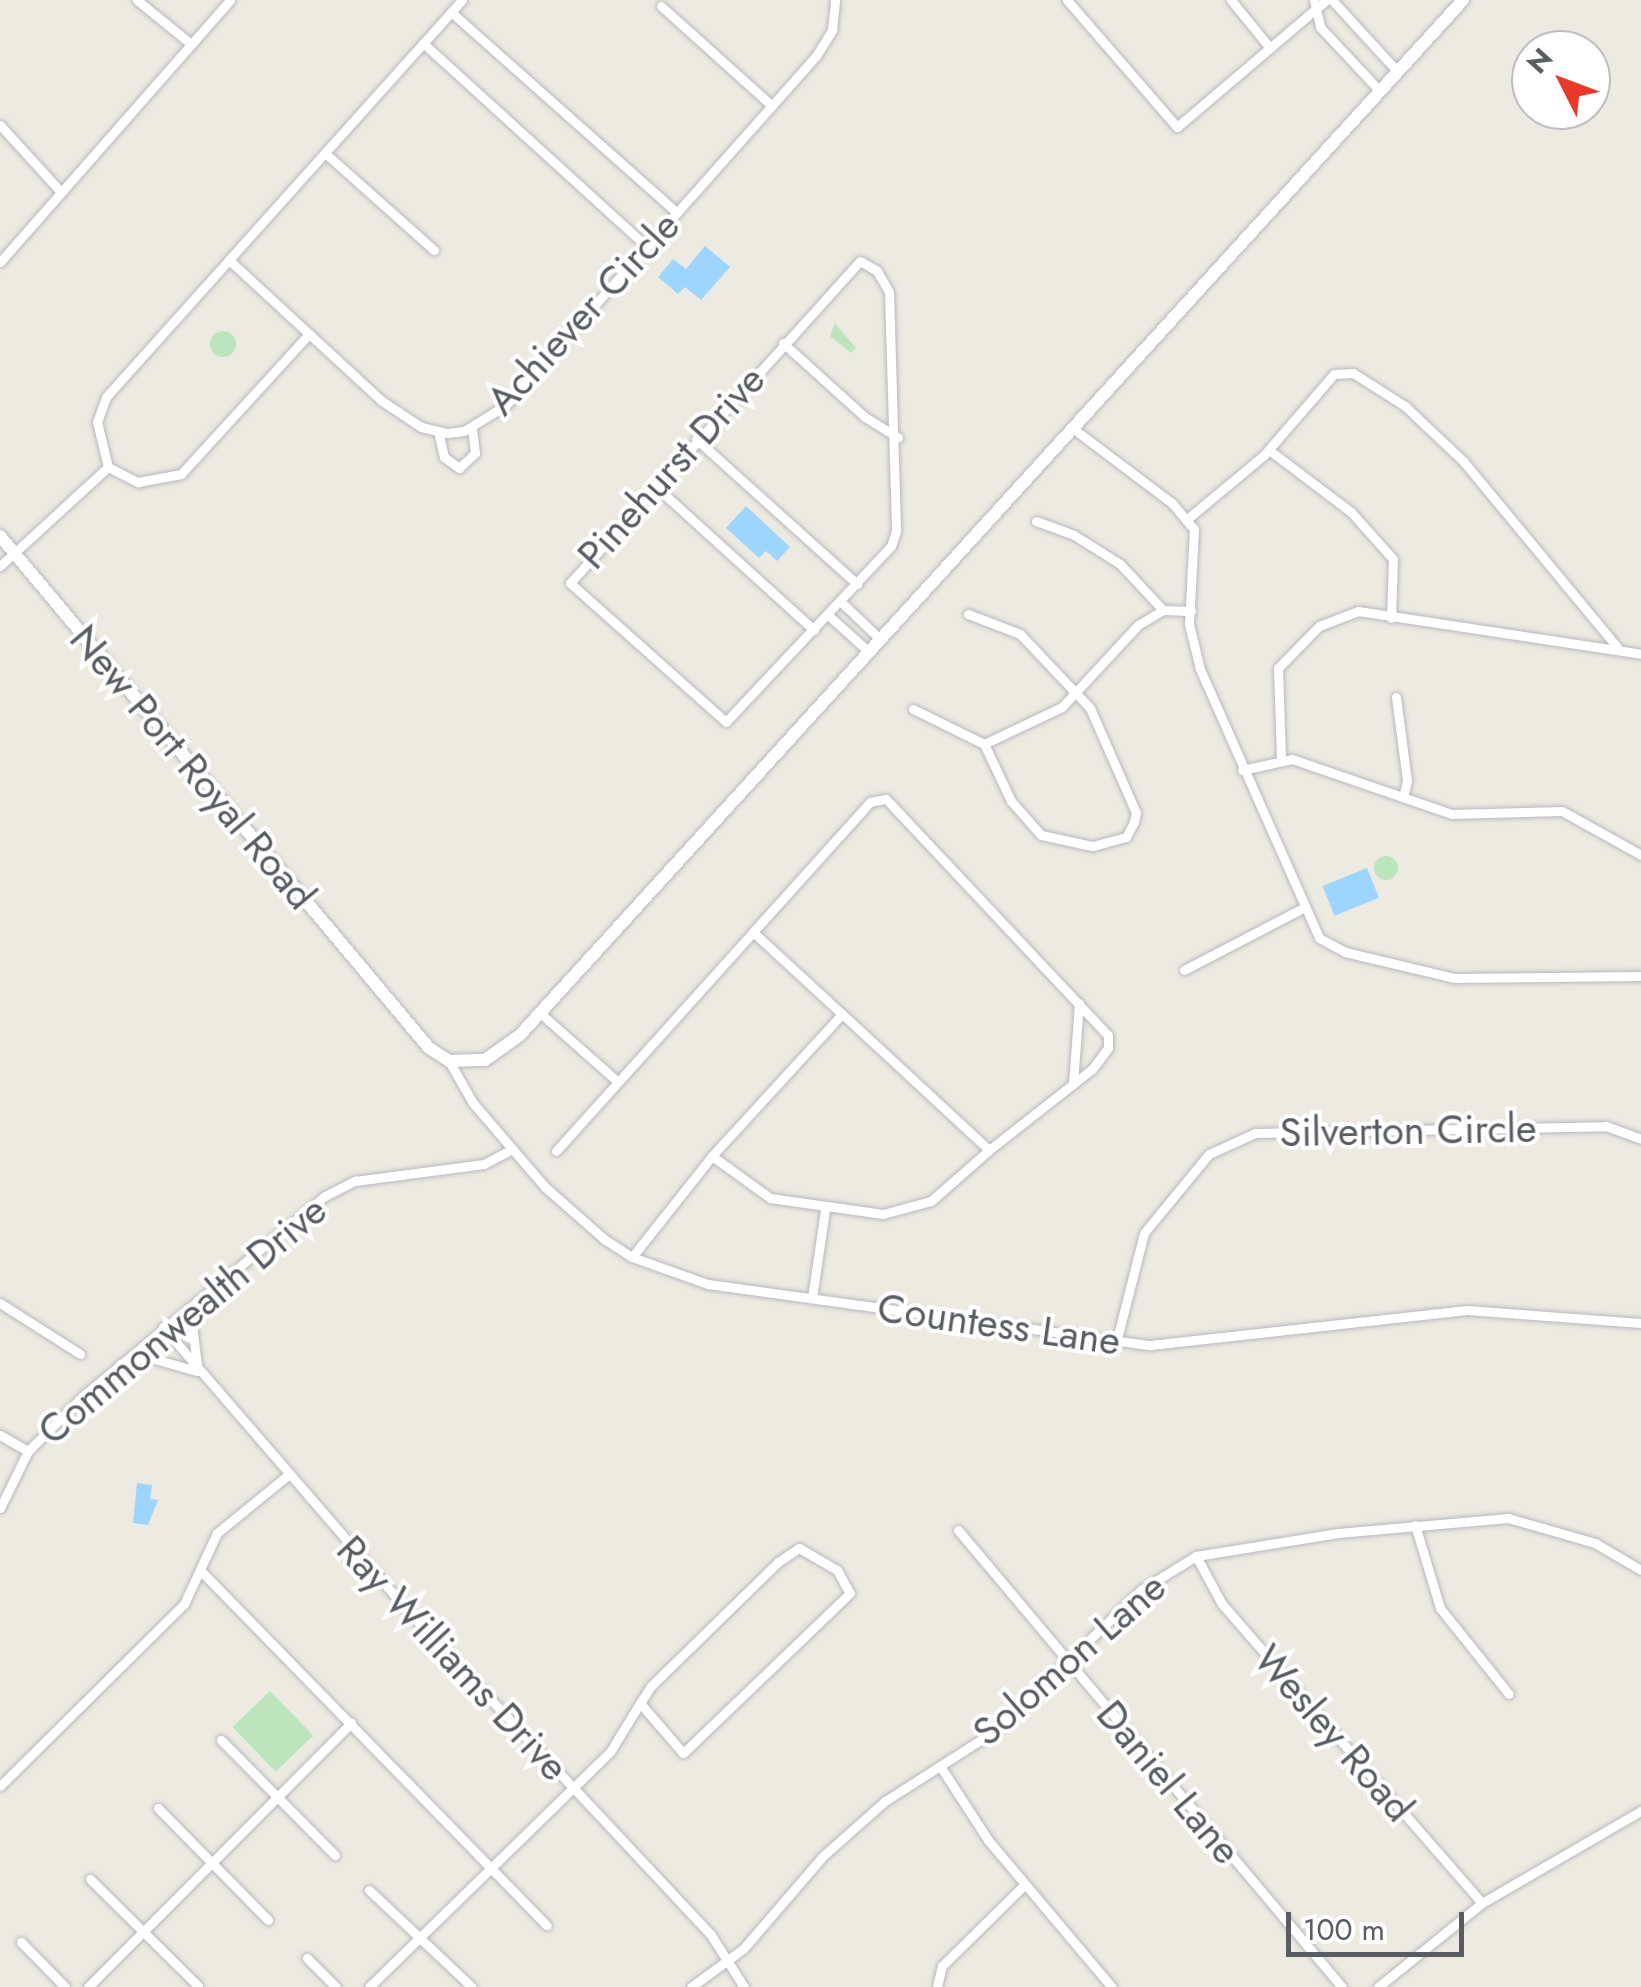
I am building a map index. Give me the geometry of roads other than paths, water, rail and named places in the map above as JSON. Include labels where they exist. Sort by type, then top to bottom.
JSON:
[{"type":"main road","points":[[449,1061],[476,1063],[494,1056],[540,1012],[879,638],[1075,430],[1463,0]]},
{"type":"main road","name":"New Port Royal Road","points":[[0,536],[386,999],[449,1061]]},
{"type":"street","points":[[137,0],[191,44]]},
{"type":"street","points":[[0,262],[230,0]]},
{"type":"street","points":[[309,334],[181,474],[138,482],[108,467],[97,422],[106,397],[462,0]]},
{"type":"street","name":"Achiever Circle","points":[[229,260],[382,400],[438,431],[472,427],[506,405],[827,42],[834,0]]},
{"type":"street","points":[[1067,0],[1176,127],[1270,48],[1314,4],[1329,0],[1397,70]]},
{"type":"street","points":[[1231,0],[1270,48]]},
{"type":"street","points":[[1314,4],[1320,27],[1378,90]]},
{"type":"street","points":[[662,6],[772,106]]},
{"type":"street","points":[[451,12],[676,212]]},
{"type":"street","points":[[423,43],[646,246]]},
{"type":"street","points":[[0,125],[61,192]]},
{"type":"street","points":[[325,153],[434,250]]},
{"type":"street","name":"Pinehurst Drive","points":[[868,264],[889,292],[898,438],[896,530],[857,584],[726,722],[573,592],[573,574],[783,343],[847,269],[868,264]]},
{"type":"street","points":[[783,343],[865,418],[898,438]]},
{"type":"street","points":[[1186,520],[1268,450],[1318,388],[1334,374],[1353,373],[1434,430],[1617,647]]},
{"type":"street","points":[[438,431],[444,458],[460,468],[475,454],[472,427]]},
{"type":"street","points":[[1075,430],[1186,520],[1198,542],[1191,611],[1200,669],[1301,909],[1320,938],[1345,952],[1454,978],[1641,976]]},
{"type":"street","points":[[696,439],[857,584]]},
{"type":"street","points":[[1268,450],[1351,512],[1393,559],[1391,618]]},
{"type":"street","points":[[0,566],[108,467]]},
{"type":"street","points":[[654,485],[814,630]]},
{"type":"street","points":[[1036,522],[1074,535],[1120,564],[1164,610]]},
{"type":"street","points":[[840,602],[879,638]]},
{"type":"street","points":[[984,744],[1062,707],[1138,625],[1164,610],[1191,611]]},
{"type":"street","points":[[1281,758],[1278,668],[1286,652],[1319,626],[1358,612],[1617,647],[1641,654]]},
{"type":"street","points":[[828,614],[868,651]]},
{"type":"street","points":[[913,709],[984,744],[1011,802],[1041,835],[1092,846],[1126,837],[1136,813],[1090,708],[1020,634],[968,614]]},
{"type":"street","points":[[1396,697],[1407,781],[1403,797]]},
{"type":"street","points":[[1242,770],[1281,758],[1461,814],[1562,811],[1641,855]]},
{"type":"street","points":[[556,1151],[870,802],[886,798],[1108,1035],[1108,1048],[1072,1084],[931,1202],[908,1211],[825,1210],[770,1198],[712,1156]]},
{"type":"street","points":[[1184,970],[1301,909]]},
{"type":"street","points":[[753,932],[990,1150]]},
{"type":"street","points":[[1072,1084],[1080,1001]]},
{"type":"street","points":[[540,1012],[618,1082]]},
{"type":"street","points":[[632,1257],[712,1156],[842,1014]]},
{"type":"street","name":"Countess Lane","points":[[449,1061],[544,1187],[632,1257],[708,1284],[1150,1344],[1467,1310],[1641,1323]]},
{"type":"street","name":"Silverton Circle","points":[[1118,1339],[1126,1284],[1144,1233],[1209,1154],[1255,1133],[1606,1126],[1641,1139]]},
{"type":"street","name":"Commonwealth Drive","points":[[0,1508],[28,1451],[119,1365],[325,1196],[355,1181],[484,1164],[512,1149]]},
{"type":"street","points":[[812,1298],[825,1210]]},
{"type":"street","points":[[198,1299],[192,1349],[200,1372]]},
{"type":"street","points":[[0,1303],[80,1354]]},
{"type":"street","name":"Ray Williams Drive","points":[[163,1328],[288,1474],[729,1960],[744,1987]]},
{"type":"street","points":[[119,1365],[151,1358],[200,1372]]},
{"type":"street","points":[[0,1435],[28,1451]]},
{"type":"street","points":[[0,1786],[162,1627],[201,1571],[217,1533],[288,1474]]},
{"type":"street","name":"Solomon Lane","points":[[690,1987],[729,1960],[822,1857],[884,1801],[996,1730],[1141,1590],[1196,1556],[1415,1526],[1508,1518],[1541,1522],[1641,1570]]},
{"type":"street","points":[[1415,1526],[1440,1608],[1509,1694]]},
{"type":"street","name":"Daniel Lane","points":[[958,1530],[1342,1987]]},
{"type":"street","points":[[370,1987],[570,1785],[610,1752],[640,1703],[799,1548],[837,1570],[850,1594],[683,1753],[640,1703]]},
{"type":"street","name":"Wesley Road","points":[[1196,1556],[1222,1604],[1482,1903]]},
{"type":"street","points":[[201,1571],[547,1925]]},
{"type":"street","points":[[88,1987],[351,1723]]},
{"type":"street","points":[[221,1740],[335,1854]]},
{"type":"street","points":[[940,1766],[1024,1885],[1112,1987]]},
{"type":"street","points":[[158,1808],[268,1920]]},
{"type":"street","points":[[1378,1987],[1482,1903],[1641,1811]]},
{"type":"street","points":[[90,1879],[198,1986]]},
{"type":"street","points":[[937,1987],[942,1966],[1024,1885]]},
{"type":"street","points":[[369,1890],[472,1987]]},
{"type":"street","points":[[21,1942],[66,1987]]},
{"type":"street","points":[[307,1958],[336,1987]]},
{"type":"water","points":[[705,246],[730,267],[701,300],[685,287],[678,294],[658,277],[673,259],[686,269]]},
{"type":"water","points":[[746,506],[790,547],[777,561],[766,551],[759,558],[726,528]]},
{"type":"water","points":[[1367,868],[1379,898],[1334,916],[1322,886]]},
{"type":"water","points":[[137,1483],[152,1485],[150,1499],[158,1500],[148,1525],[133,1523]]}]
